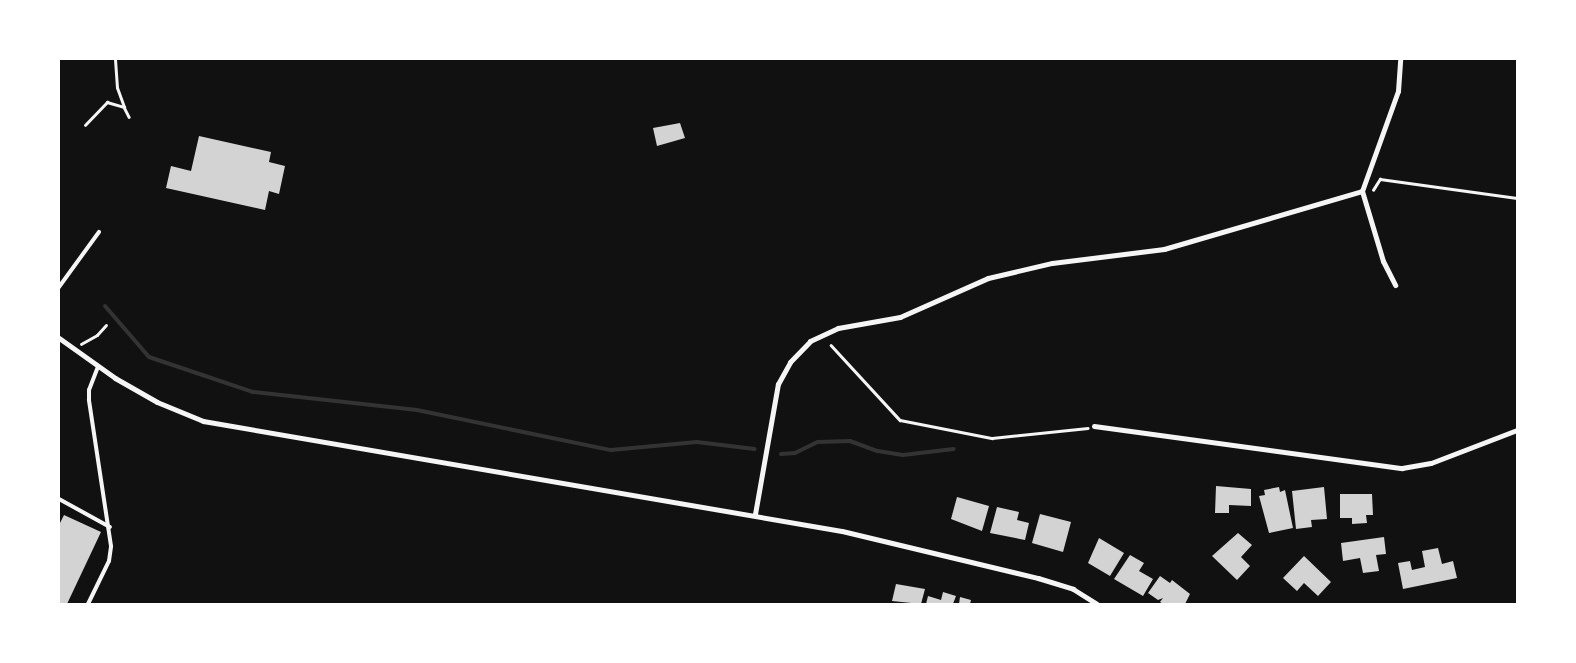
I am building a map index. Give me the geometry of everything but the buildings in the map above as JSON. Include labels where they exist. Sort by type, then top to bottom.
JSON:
[{"type":"street","points":[[1395,285],[1383,262],[1362,191],[1398,91],[1400,59]]},
{"type":"street","points":[[755,514],[778,384],[790,362],[810,341],[838,328],[900,317],[988,278],[1052,263],[1164,250],[1362,191]]},
{"type":"street","points":[[59,338],[98,368],[157,402],[203,421],[240,429],[755,514],[888,540],[1038,578],[1073,589],[1097,604]]},
{"type":"street","points":[[1094,426],[1402,468],[1432,463],[1517,430]]},
{"type":"lane","points":[[59,287],[99,232]]},
{"type":"lane","points":[[88,604],[109,561],[110,527],[89,400],[89,390],[98,368]]},
{"type":"lane","points":[[59,499],[110,527]]},
{"type":"path","points":[[115,59],[117,88],[128,117]]},
{"type":"path","points":[[85,126],[107,102],[124,107]]},
{"type":"path","points":[[1372,191],[1380,179],[1517,198]]},
{"type":"path","points":[[73,348],[97,335],[106,325]]},
{"type":"path","points":[[830,345],[900,420],[992,438],[1094,426]]},
{"type":"waterway","points":[[105,306],[149,357],[253,392],[417,410],[611,450],[697,442],[755,449]]},
{"type":"waterway","points":[[781,454],[795,453],[818,442],[850,441],[878,451],[903,455],[954,449]]}]
